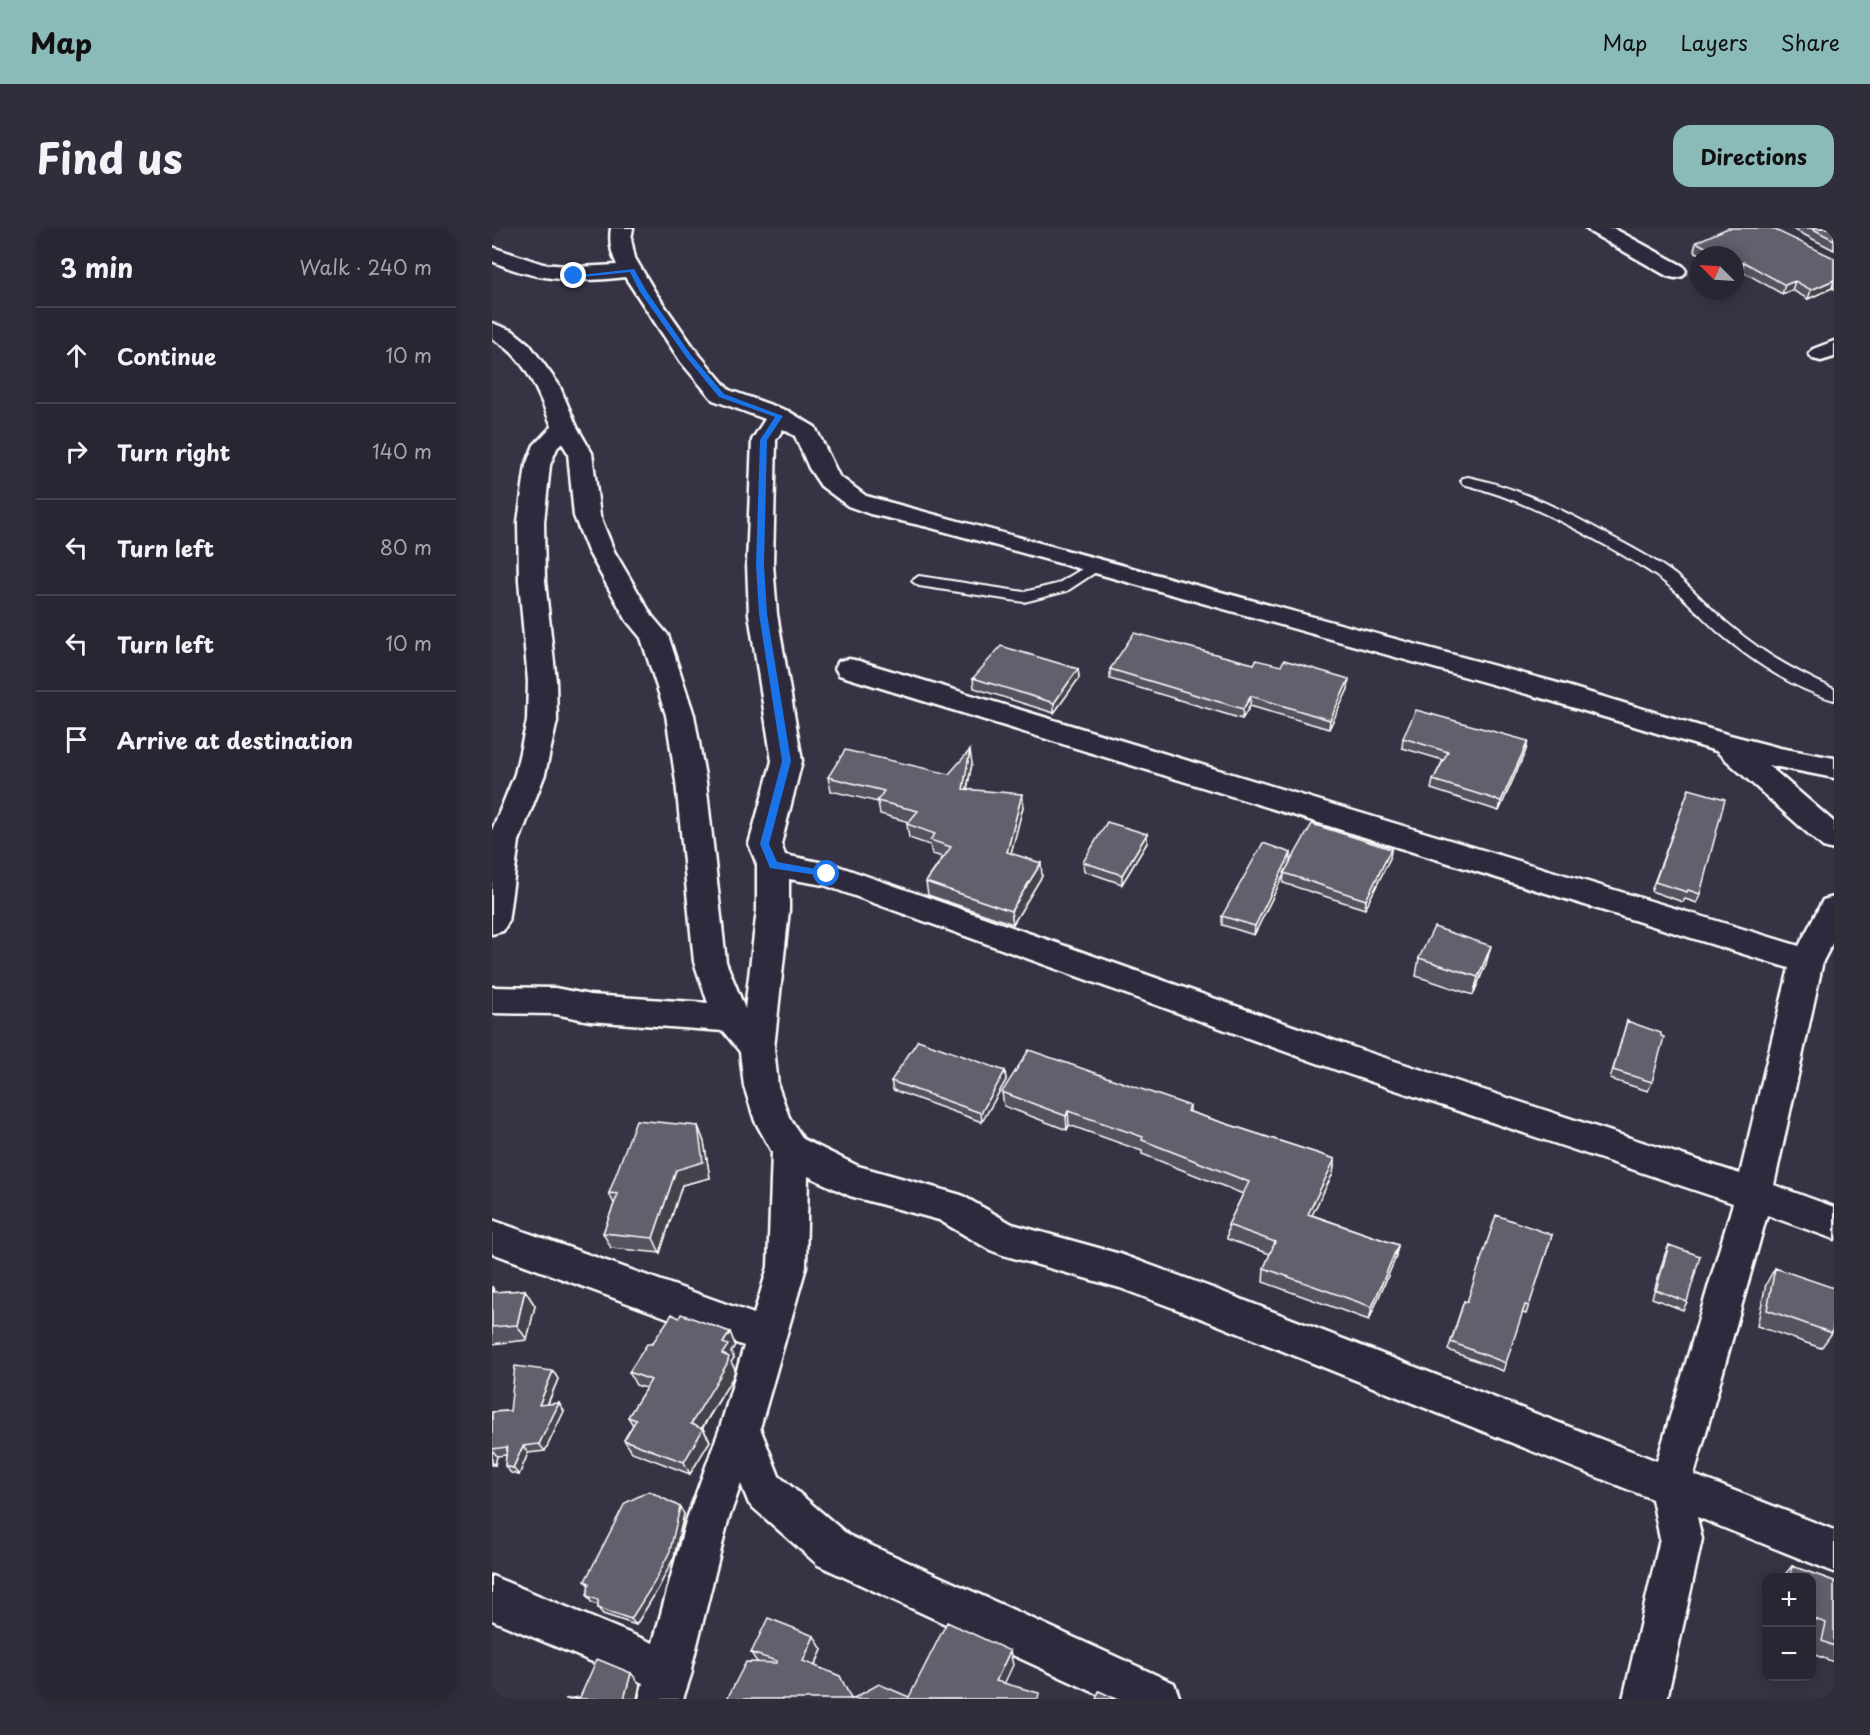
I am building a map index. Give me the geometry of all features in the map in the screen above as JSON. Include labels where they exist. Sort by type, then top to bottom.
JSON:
[{"type":"street","points":[[622,228],[620,239],[624,258],[644,292],[689,357],[721,395],[779,416],[806,432],[821,468],[830,481],[858,501],[879,509],[931,520],[1554,692],[1723,743],[1780,758],[1834,768]]},
{"type":"street","points":[[1598,228],[1675,271]]},
{"type":"street","points":[[492,253],[512,262],[574,276],[632,270]]},
{"type":"street","points":[[492,330],[505,336],[521,349],[547,385],[565,427],[580,453],[587,516],[601,551],[641,621],[654,635],[680,715],[691,782],[710,962],[732,1018],[757,1048]]},
{"type":"street","points":[[779,416],[764,440],[760,564],[763,614],[787,761],[765,844],[773,865],[773,909],[757,1048],[761,1086],[772,1121],[790,1150],[850,1180],[948,1206],[1003,1238],[1120,1271],[1215,1306],[1834,1551]]},
{"type":"street","points":[[492,922],[503,841],[530,774],[542,721],[542,681],[532,580],[531,522],[538,465],[546,446],[565,427]]},
{"type":"street","points":[[849,668],[1807,961]]},
{"type":"street","points":[[1723,743],[1834,838]]},
{"type":"street","points":[[773,865],[827,874],[1354,1062],[1754,1194],[1834,1223]]},
{"type":"street","points":[[1645,1699],[1681,1539],[1670,1488],[1754,1194],[1807,961],[1834,909]]},
{"type":"street","points":[[492,1000],[555,1001],[590,1008],[732,1018]]},
{"type":"street","points":[[492,1598],[666,1686],[707,1521],[740,1428],[787,1267],[790,1150]]},
{"type":"street","points":[[492,1236],[766,1337]]},
{"type":"street","points":[[740,1428],[764,1490],[833,1550],[1158,1699]]},
{"type":"lane","points":[[1468,481],[1518,494],[1620,547],[1671,580],[1728,632],[1757,654],[1806,684],[1834,696]]},
{"type":"lane","points":[[919,581],[1024,597],[1062,588],[1083,576],[1096,565]]},
{"type":"building","points":[[1728,228],[1771,228],[1834,258],[1834,280],[1811,290],[1795,281],[1785,285],[1744,262],[1744,246],[1703,246],[1696,242]]},
{"type":"building","points":[[1811,228],[1834,228],[1834,240]]},
{"type":"building","points":[[1134,633],[1254,664],[1256,660],[1281,666],[1284,660],[1349,679],[1330,720],[1251,696],[1243,709],[1110,669]]},
{"type":"building","points":[[1001,646],[1078,669],[1054,703],[973,678]]},
{"type":"building","points":[[1416,710],[1528,741],[1501,801],[1433,780],[1448,752],[1403,738]]},
{"type":"building","points":[[845,750],[949,774],[970,750],[963,789],[1022,794],[1007,852],[1041,863],[1011,911],[926,882],[951,847],[930,840],[935,834],[907,824],[918,811],[877,801],[884,791],[828,777]]},
{"type":"building","points":[[1689,789],[1725,799],[1700,894],[1655,882]]},
{"type":"building","points":[[1107,822],[1147,834],[1122,875],[1083,862]]},
{"type":"building","points":[[1312,824],[1391,849],[1366,900],[1284,873]]},
{"type":"building","points":[[1263,843],[1291,853],[1255,926],[1222,916]]},
{"type":"building","points":[[1434,927],[1491,946],[1478,977],[1419,958]]},
{"type":"building","points":[[1627,1021],[1661,1033],[1664,1037],[1652,1082],[1613,1070]]},
{"type":"building","points":[[918,1040],[1005,1071],[981,1113],[891,1081]]},
{"type":"building","points":[[1029,1050],[1190,1106],[1187,1111],[1335,1159],[1308,1214],[1398,1245],[1372,1307],[1264,1268],[1275,1242],[1228,1225],[1249,1182],[1142,1140],[1143,1137],[1068,1111],[1066,1116],[1002,1092]]},
{"type":"building","points":[[636,1120],[698,1126],[703,1162],[676,1170],[653,1238],[603,1233],[618,1194],[609,1193]]},
{"type":"building","points":[[1496,1215],[1552,1235],[1529,1306],[1525,1305],[1506,1363],[1451,1342]]},
{"type":"building","points":[[1669,1245],[1700,1256],[1687,1302],[1656,1290]]},
{"type":"building","points":[[1775,1268],[1834,1288],[1832,1333],[1767,1310]]},
{"type":"building","points":[[492,1289],[494,1292],[525,1290],[517,1325],[492,1327]]},
{"type":"building","points":[[672,1314],[679,1318],[681,1314],[730,1332],[723,1343],[728,1345],[722,1354],[729,1357],[727,1364],[691,1424],[703,1429],[684,1462],[624,1440],[636,1420],[628,1417],[651,1380],[629,1372],[647,1344],[652,1344]]},
{"type":"building","points":[[515,1366],[553,1371],[539,1405],[559,1403],[539,1444],[523,1446],[513,1468],[505,1466],[507,1447],[492,1449],[492,1412],[510,1411]]},
{"type":"building","points":[[649,1491],[680,1507],[670,1551],[654,1583],[631,1619],[598,1608],[598,1600],[587,1596],[589,1583],[585,1581],[625,1503]]},
{"type":"building","points":[[1792,1566],[1812,1573],[1791,1573]]},
{"type":"building","points":[[1816,1575],[1834,1581],[1834,1646],[1822,1641],[1826,1623],[1816,1619]]},
{"type":"building","points":[[768,1618],[814,1636],[803,1661],[840,1676],[851,1699],[727,1699],[746,1662],[777,1663],[777,1661],[751,1653]]},
{"type":"building","points":[[947,1622],[1010,1651],[996,1681],[1039,1693],[1038,1699],[852,1699],[879,1684],[909,1697]]},
{"type":"building","points":[[597,1659],[631,1673],[624,1699],[565,1699],[580,1697]]},
{"type":"building","points":[[1099,1691],[1116,1699],[1096,1699]]},
{"type":"route","points":[[574,276],[593,276],[632,270],[644,292],[689,357],[721,395],[779,416],[764,440],[760,564],[763,614],[787,761],[765,844],[773,865],[827,874]]}]
